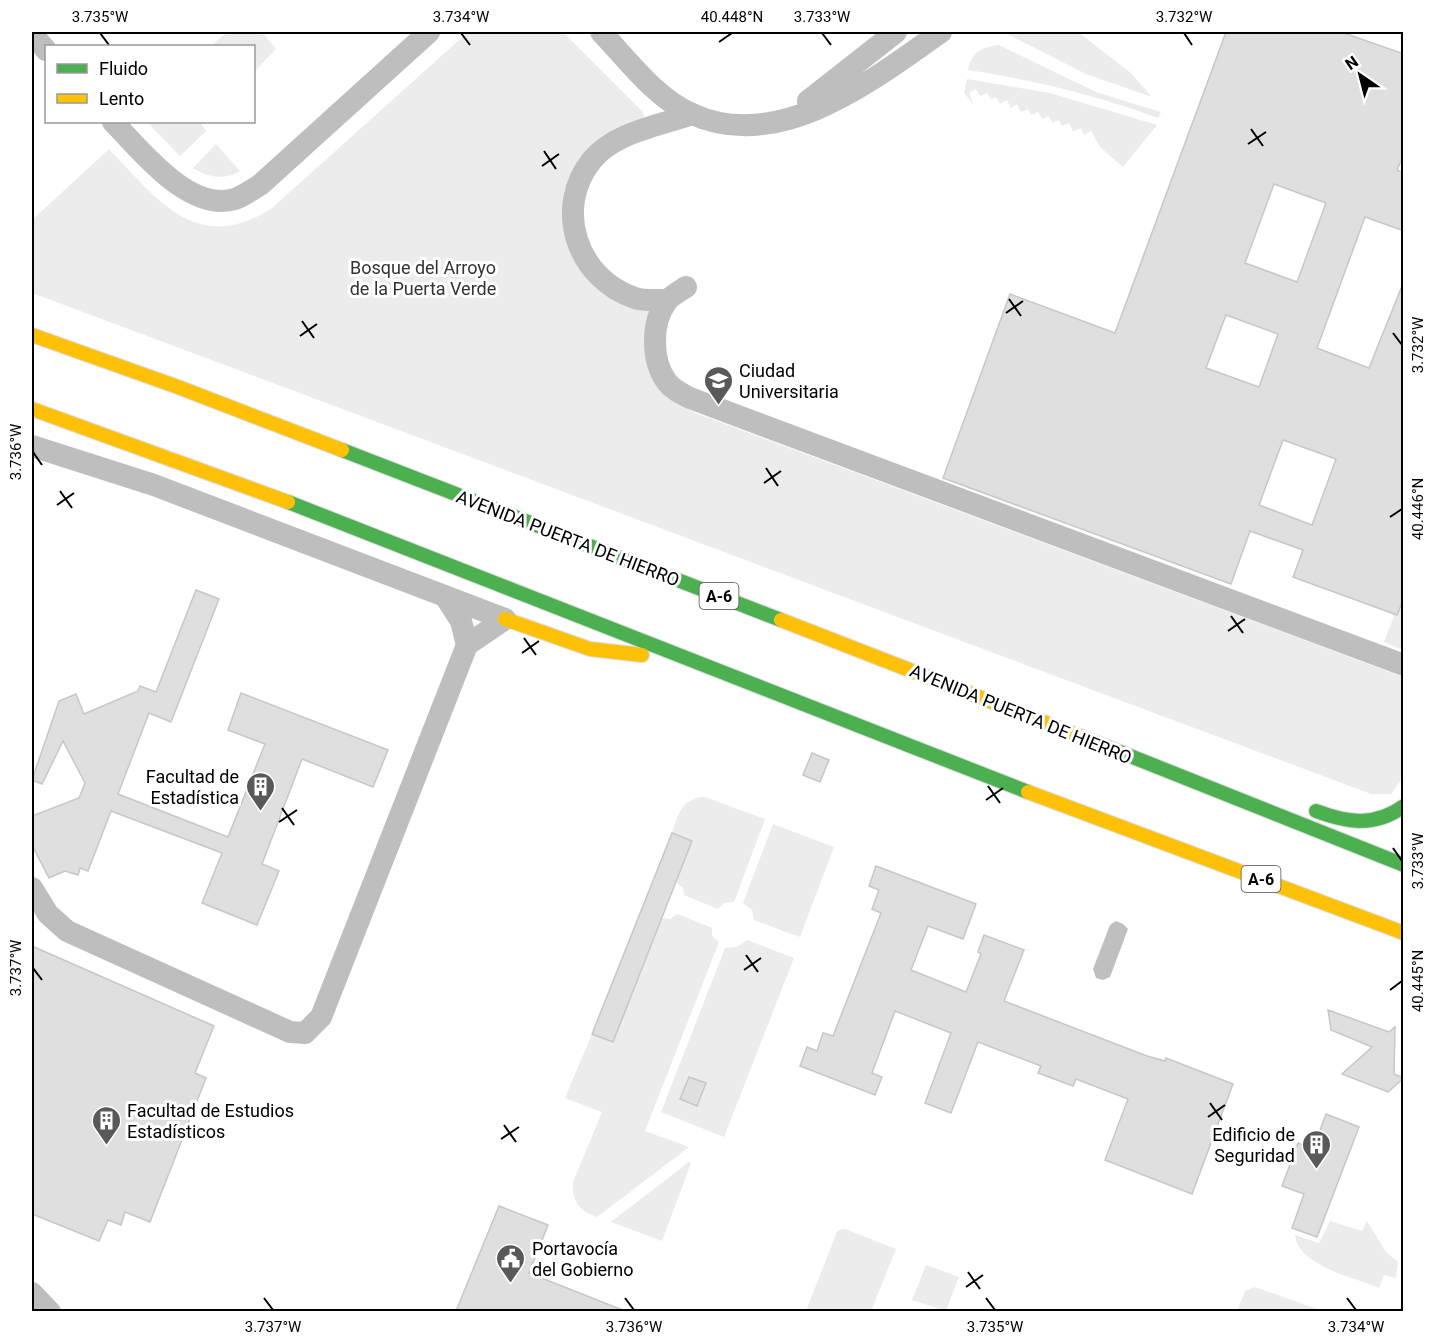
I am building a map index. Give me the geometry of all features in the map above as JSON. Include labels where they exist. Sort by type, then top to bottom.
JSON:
[{"type":"highway","name":"AVENIDA PUERTA DE HIERRO","points":[[32,335],[178,387],[1012,709],[1404,865]]},
{"type":"highway","name":"A-6","points":[[32,409],[167,454],[668,652],[1118,826],[1404,933]]},
{"type":"highway","points":[[504,619],[552,638],[626,657],[668,652]]},
{"type":"highway","points":[[1012,709],[1049,710],[1149,748]]},
{"type":"highway","points":[[1304,807],[1355,824],[1370,823],[1384,818],[1404,806]]},
{"type":"street","points":[[114,123],[180,187],[202,198],[233,200],[260,186],[429,32]]},
{"type":"street","points":[[601,32],[645,79],[692,114],[731,123],[761,124],[797,116],[828,103],[879,75],[941,32]]},
{"type":"street","points":[[761,124],[809,101],[896,32]]},
{"type":"street","points":[[32,34],[45,49]]},
{"type":"street","points":[[686,287],[667,300],[637,299],[618,291],[585,262],[577,241],[572,217],[574,197],[580,178],[593,159],[608,145],[630,134],[692,114]]},
{"type":"street","points":[[667,300],[656,333],[657,359],[666,381],[674,390],[690,398],[1404,665]]},
{"type":"street","points":[[32,446],[154,486],[504,619]]},
{"type":"street","points":[[445,596],[461,621],[467,645]]},
{"type":"street","points":[[32,888],[48,914],[67,931],[290,1032],[304,1033],[321,1017],[467,645],[504,619]]},
{"type":"street","points":[[32,1293],[50,1311]]},
{"type":"green space","points":[[227,32],[262,32],[276,49],[255,71],[255,45],[212,45]]},
{"type":"green space","name":"Bosque del Arroyo de la Puerta Verde","points":[[468,32],[563,32],[643,112],[644,118],[590,153],[576,258],[654,309],[646,344],[648,370],[653,380],[675,401],[693,412],[1403,677],[1403,777],[1391,794],[1371,794],[32,293],[32,220],[109,149],[162,203],[180,216],[200,224],[222,226],[245,222],[272,208]]},
{"type":"green space","points":[[1003,32],[1078,32],[1131,73],[1152,97],[1086,74]]},
{"type":"green space","points":[[999,45],[1096,92],[1161,112],[1158,118],[1064,89],[968,70],[978,51]]},
{"type":"green space","points":[[967,79],[1050,93],[1157,125],[1123,167],[1100,147],[1091,131],[1084,135],[1081,128],[1073,131],[1069,123],[1062,126],[1059,120],[1052,123],[1049,116],[1042,119],[1038,112],[1031,115],[1028,109],[1021,112],[1017,104],[1011,108],[1007,100],[1000,104],[996,97],[991,99],[987,93],[980,96],[976,89],[969,93],[974,105],[964,93]]},
{"type":"green space","points":[[148,123],[201,123],[206,131],[180,156]]},
{"type":"green space","points":[[216,144],[240,171],[228,176],[216,177],[193,168]]},
{"type":"green space","points":[[1403,593],[1403,650],[1384,642]]},
{"type":"green space","points":[[705,797],[765,819],[734,902],[724,903],[718,909],[684,895],[683,888],[676,882],[692,841],[672,833],[674,826],[686,804],[691,800]]},
{"type":"green space","points":[[773,824],[834,847],[800,937],[754,920],[752,910],[743,903]]},
{"type":"green space","points":[[678,914],[712,928],[712,936],[719,942],[645,1131],[689,1147],[597,1217],[586,1212],[575,1200],[573,1182],[602,1112],[565,1098],[592,1034],[662,918],[670,919]]},
{"type":"green space","points":[[747,940],[794,958],[724,1137],[661,1112],[725,948],[737,947]]},
{"type":"green space","points":[[689,1162],[691,1163],[662,1241],[611,1222]]},
{"type":"green space","points":[[1330,1221],[1362,1231],[1367,1221],[1386,1252],[1398,1262],[1396,1278],[1384,1275],[1379,1288],[1329,1269],[1306,1255],[1298,1246],[1295,1235],[1319,1243]]},
{"type":"green space","points":[[845,1229],[896,1249],[871,1311],[806,1311],[836,1234],[838,1230]]},
{"type":"green space","points":[[926,1265],[959,1277],[946,1311],[912,1300]]},
{"type":"green space","points":[[1255,1287],[1323,1311],[1237,1311],[1245,1291]]},
{"type":"shaded area","points":[[1116,921],[1128,929],[1110,977],[1103,980],[1096,978],[1093,969],[1110,925]]},
{"type":"building","points":[[1226,32],[1341,32],[1404,54],[1404,154],[1397,170],[1404,173],[1404,231],[1365,217],[1317,348],[1369,368],[1404,281],[1404,598],[1397,615],[1293,577],[1303,550],[1250,531],[1231,584],[943,478],[1010,294],[1115,333]],"holes":[[[1274,184],[1326,203],[1297,282],[1245,263]],[[1226,315],[1278,334],[1259,387],[1206,368]],[[1283,440],[1336,459],[1312,525],[1259,505]]]},
{"type":"building","points":[[196,590],[219,599],[171,722],[149,713],[118,794],[228,837],[265,744],[228,730],[241,693],[388,750],[373,787],[302,759],[262,864],[279,871],[257,925],[202,903],[222,853],[111,811],[88,871],[80,868],[78,875],[65,871],[49,878],[32,845],[32,816],[79,798],[85,783],[63,741],[42,784],[32,780],[59,701],[76,694],[84,714],[138,691],[140,686],[156,692]]},
{"type":"building","points":[[812,753],[829,760],[820,782],[803,775]]},
{"type":"building","points":[[672,833],[692,841],[613,1042],[592,1034]]},
{"type":"building","points":[[876,866],[976,904],[963,939],[928,926],[911,970],[966,992],[981,954],[978,952],[984,935],[1024,950],[1004,1001],[1147,1056],[1165,1061],[1166,1058],[1233,1084],[1192,1194],[1105,1160],[1128,1099],[1076,1079],[1073,1086],[1038,1073],[1041,1066],[978,1042],[951,1113],[925,1103],[951,1033],[895,1011],[872,1073],[882,1077],[875,1095],[800,1066],[807,1047],[817,1051],[823,1033],[833,1036],[881,913],[872,909],[879,890],[869,886]]},
{"type":"building","name":"Facultad de Estudios Estadísticos","points":[[32,946],[214,1026],[195,1073],[206,1078],[150,1222],[125,1212],[121,1225],[108,1220],[99,1241],[32,1214]]},
{"type":"building","points":[[1328,1010],[1389,1032],[1395,1027],[1394,1074],[1404,1078],[1388,1092],[1342,1074],[1372,1047],[1331,1030]]},
{"type":"building","points":[[689,1077],[706,1083],[697,1106],[680,1099]]},
{"type":"building","name":"Edificio de Seguridad","points":[[1326,1114],[1359,1127],[1317,1237],[1292,1228],[1304,1194],[1282,1186],[1298,1143],[1313,1149]]},
{"type":"building","name":"Portavocía del Gobierno","points":[[499,1206],[548,1225],[529,1273],[625,1311],[456,1311]]},
{"type":"traffic: fast","points":[[342,450],[781,620]]},
{"type":"traffic: fast","points":[[288,502],[1028,792]]},
{"type":"traffic: fast","points":[[1105,746],[1404,865]]},
{"type":"traffic: fast","points":[[1316,811],[1339,818],[1361,821],[1383,817],[1404,806]]},
{"type":"traffic: slow","points":[[32,335],[178,387],[342,450]]},
{"type":"traffic: slow","points":[[32,409],[288,502]]},
{"type":"traffic: slow","points":[[505,619],[590,649],[642,655]]},
{"type":"traffic: slow","points":[[781,620],[1105,746]]},
{"type":"traffic: slow","points":[[1028,792],[1404,933]]},
{"type":"place","name":"Ciudad Universitaria","points":[[718,406]]},
{"type":"place","name":"Facultad de Estadística","points":[[260,812]]},
{"type":"place","name":"Facultad de Estudios Estadísticos","points":[[106,1146]]},
{"type":"place","name":"Edificio de Seguridad","points":[[1316,1170]]},
{"type":"place","name":"Portavocía del Gobierno","points":[[511,1284]]}]
